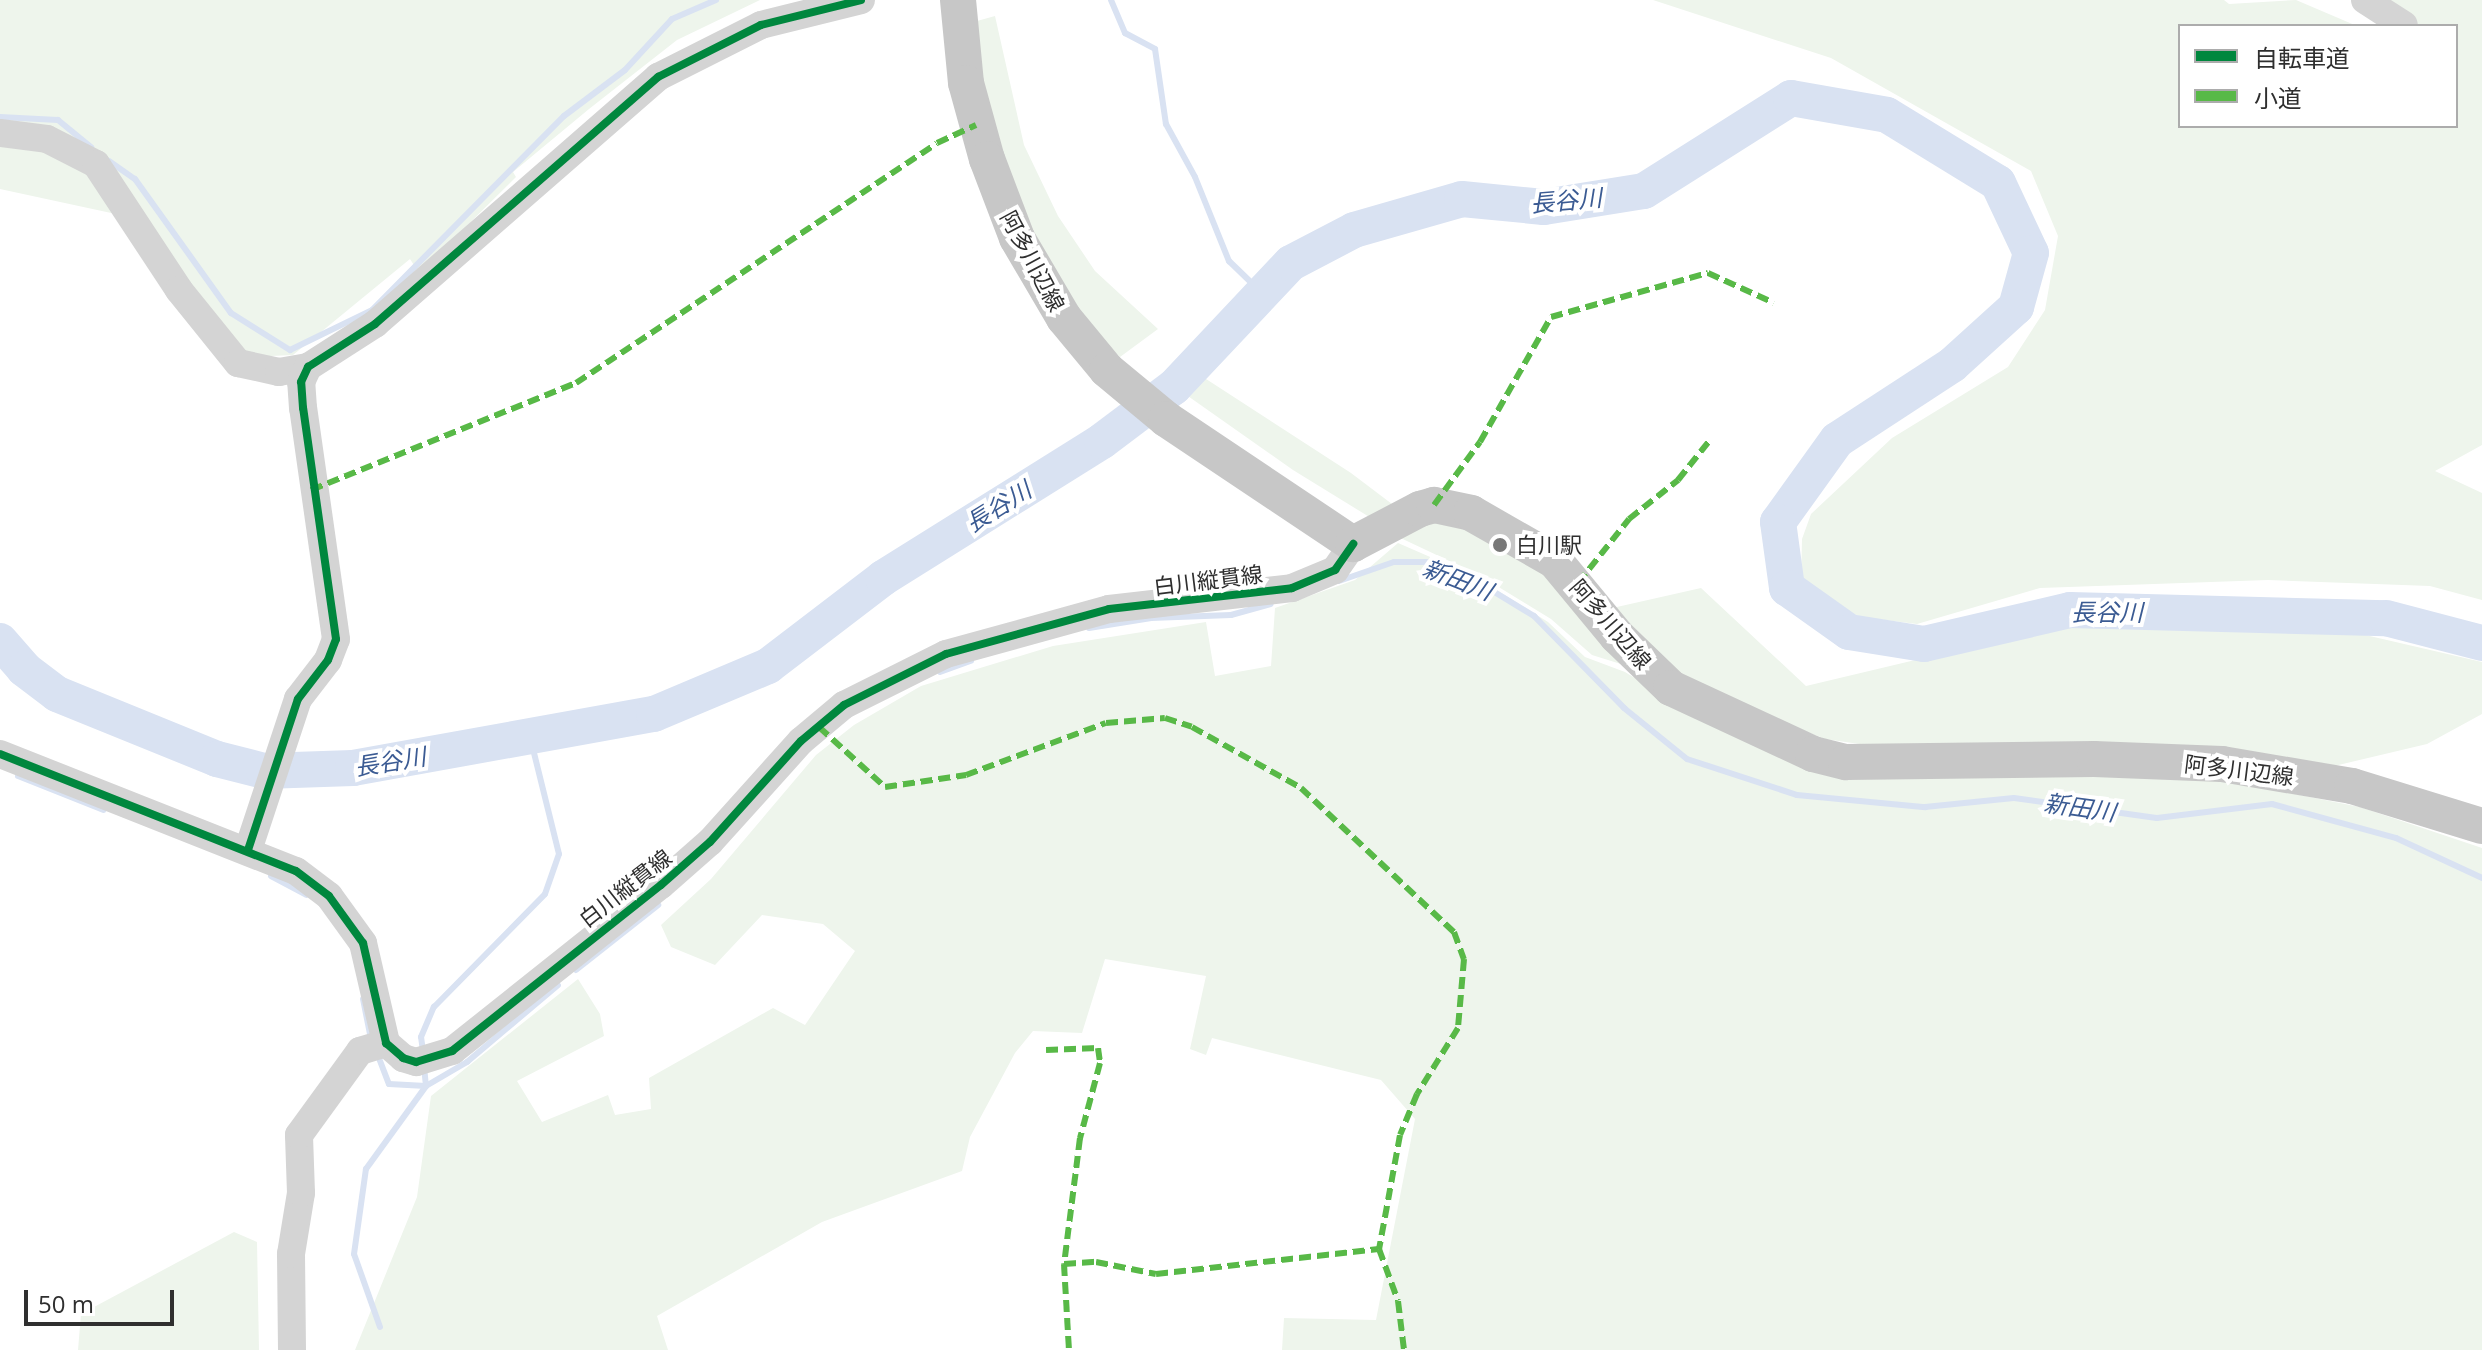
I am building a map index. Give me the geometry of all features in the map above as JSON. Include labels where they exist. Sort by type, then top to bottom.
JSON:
[{"type":"main road","name":"阿多川辺線","points":[[958,0],[966,83],[1001,202],[1037,277],[1107,370],[1166,419],[1353,544],[1420,509],[1434,505],[1471,513],[1555,561],[1617,636],[1671,688],[1813,754],[1846,762],[2094,759],[2222,764],[2352,786],[2482,826]]},
{"type":"street","points":[[0,133],[47,139],[96,164],[179,290],[238,363],[279,372],[308,367],[375,324],[658,77],[761,25],[861,0]]},
{"type":"street","points":[[2365,0],[2402,24]]},
{"type":"street","points":[[248,850],[298,699],[328,660],[336,639],[303,408],[301,382],[308,367]]},
{"type":"street","name":"白川縦貫線","points":[[375,1046],[403,1058],[422,1061],[473,1036],[671,876],[747,804],[801,741],[844,705],[946,654],[1095,613],[1292,588],[1335,570],[1353,544]]},
{"type":"street","points":[[0,754],[296,871],[329,896],[363,943],[375,1046],[299,1135],[301,1193],[291,1254],[292,1350]]},
{"type":"shaded area","points":[[0,0],[760,0],[677,40],[589,109],[513,172],[516,177],[419,273],[410,259],[293,355],[249,357],[125,216],[0,189]]},
{"type":"shaded area","points":[[1653,0],[2224,0],[2229,4],[2296,0],[2352,24],[2178,24],[2178,128],[2458,128],[2458,24],[2414,24],[2384,0],[2482,0],[2482,445],[2435,471],[2482,493],[2482,600],[2430,586],[2268,580],[2040,588],[1917,624],[1861,617],[1825,602],[1801,583],[1802,539],[1811,514],[1892,438],[2008,367],[2045,310],[2058,236],[2031,171],[1831,58]]},
{"type":"shaded area","points":[[995,16],[1024,145],[1058,216],[1095,271],[1158,329],[1120,357],[1094,332],[1037,246],[1010,181],[983,91],[977,21]]},
{"type":"shaded area","points":[[1203,377],[1351,473],[1392,504],[1371,518],[1293,470],[1185,394]]},
{"type":"shaded area","points":[[1424,518],[1455,520],[1537,561],[1624,665],[1592,655],[1551,619],[1479,575],[1390,533]]},
{"type":"shaded area","points":[[1398,543],[1474,576],[1548,622],[1585,657],[1625,672],[1710,724],[1824,775],[1866,779],[2188,773],[2360,807],[2482,848],[2482,1350],[1282,1350],[1284,1318],[1376,1320],[1415,1119],[1381,1080],[1212,1038],[1206,1055],[1190,1049],[1206,976],[1105,959],[1082,1033],[1033,1031],[1015,1053],[970,1137],[962,1171],[822,1222],[657,1316],[668,1350],[355,1350],[417,1197],[431,1096],[578,979],[600,1014],[604,1036],[517,1081],[542,1122],[608,1095],[615,1115],[651,1109],[649,1078],[773,1008],[805,1025],[855,951],[823,924],[762,915],[715,965],[671,947],[661,925],[711,879],[816,755],[854,725],[921,686],[1053,646],[1206,622],[1215,676],[1271,666],[1275,608],[1355,580]]},
{"type":"shaded area","points":[[1701,588],[1806,686],[2058,626],[2348,631],[2482,662],[2482,714],[2427,744],[2330,767],[1880,747],[1825,739],[1733,703],[1659,663],[1608,609]]},
{"type":"shaded area","points":[[234,1232],[257,1242],[259,1350],[78,1350],[81,1314]]},
{"type":"waterway","points":[[109,161],[135,179],[231,313],[290,350],[372,310],[564,116],[625,70],[672,19],[716,0]]},
{"type":"waterway","points":[[1111,0],[1125,33],[1155,49],[1166,124],[1195,177],[1229,261],[1262,293]]},
{"type":"waterway","name":"長谷川","points":[[0,641],[24,669],[57,694],[217,759],[264,771],[353,768],[654,714],[768,666],[883,578],[1102,441],[1174,387],[1291,263],[1354,230],[1462,199],[1544,207],[1644,191],[1791,98],[1887,115],[1998,183],[2031,253],[2016,307],[1952,365],[1837,440],[1778,522],[1787,588],[1849,632],[1924,644],[2070,610],[2386,618],[2482,643]]},
{"type":"waterway","points":[[0,117],[58,120],[91,147]]},
{"type":"waterway","name":"新田川","points":[[1339,581],[1394,562],[1426,562],[1478,582],[1534,616],[1624,708],[1687,759],[1797,795],[1925,807],[2014,798],[2157,818],[2272,804],[2396,838],[2482,878]]},
{"type":"waterway","name":"新田川","points":[[1089,628],[1151,618],[1231,615],[1271,604]]},
{"type":"waterway","name":"新田川","points":[[940,672],[971,661]]},
{"type":"waterway","points":[[423,1051],[421,1037],[434,1007],[545,894],[559,854],[530,737]]},
{"type":"waterway","name":"新田川","points":[[18,776],[104,810]]},
{"type":"waterway","name":"新田川","points":[[271,876],[306,895]]},
{"type":"waterway","name":"新田川","points":[[576,970],[658,905]]},
{"type":"waterway","name":"新田川","points":[[377,1053],[389,1084],[426,1086],[467,1062],[558,985]]},
{"type":"waterway","name":"新田川","points":[[363,999],[371,1039]]},
{"type":"waterway","points":[[380,1327],[354,1254],[366,1169],[426,1086],[424,1066]]},
{"type":"marked path","points":[[311,490],[576,383],[937,143],[976,125]]},
{"type":"marked path","points":[[1434,505],[1480,442],[1551,317],[1708,273],[1774,303]]},
{"type":"marked path","points":[[1578,583],[1629,519],[1678,480],[1710,440]]},
{"type":"marked path","points":[[819,727],[885,787],[966,775],[1106,723],[1165,718],[1192,727],[1301,788],[1454,932],[1464,959],[1458,1028],[1417,1094],[1400,1135],[1379,1249],[1398,1301],[1404,1350]]},
{"type":"marked path","points":[[1046,1050],[1098,1048],[1100,1063],[1080,1138],[1064,1264],[1069,1350]]},
{"type":"marked path","points":[[1064,1264],[1096,1262],[1156,1274],[1379,1249]]},
{"type":"cycle path","points":[[248,850],[298,699],[328,660],[336,639],[303,408],[301,382],[308,367],[375,324],[658,77],[761,25],[861,0]]},
{"type":"cycle path","points":[[0,754],[296,871],[329,896],[363,943],[386,1043],[403,1058],[416,1062],[452,1051],[661,885],[710,842],[801,741],[844,705],[946,654],[1109,609],[1292,588],[1335,570],[1353,544]]},
{"type":"place","name":"白川駅","points":[[1500,545]]}]
